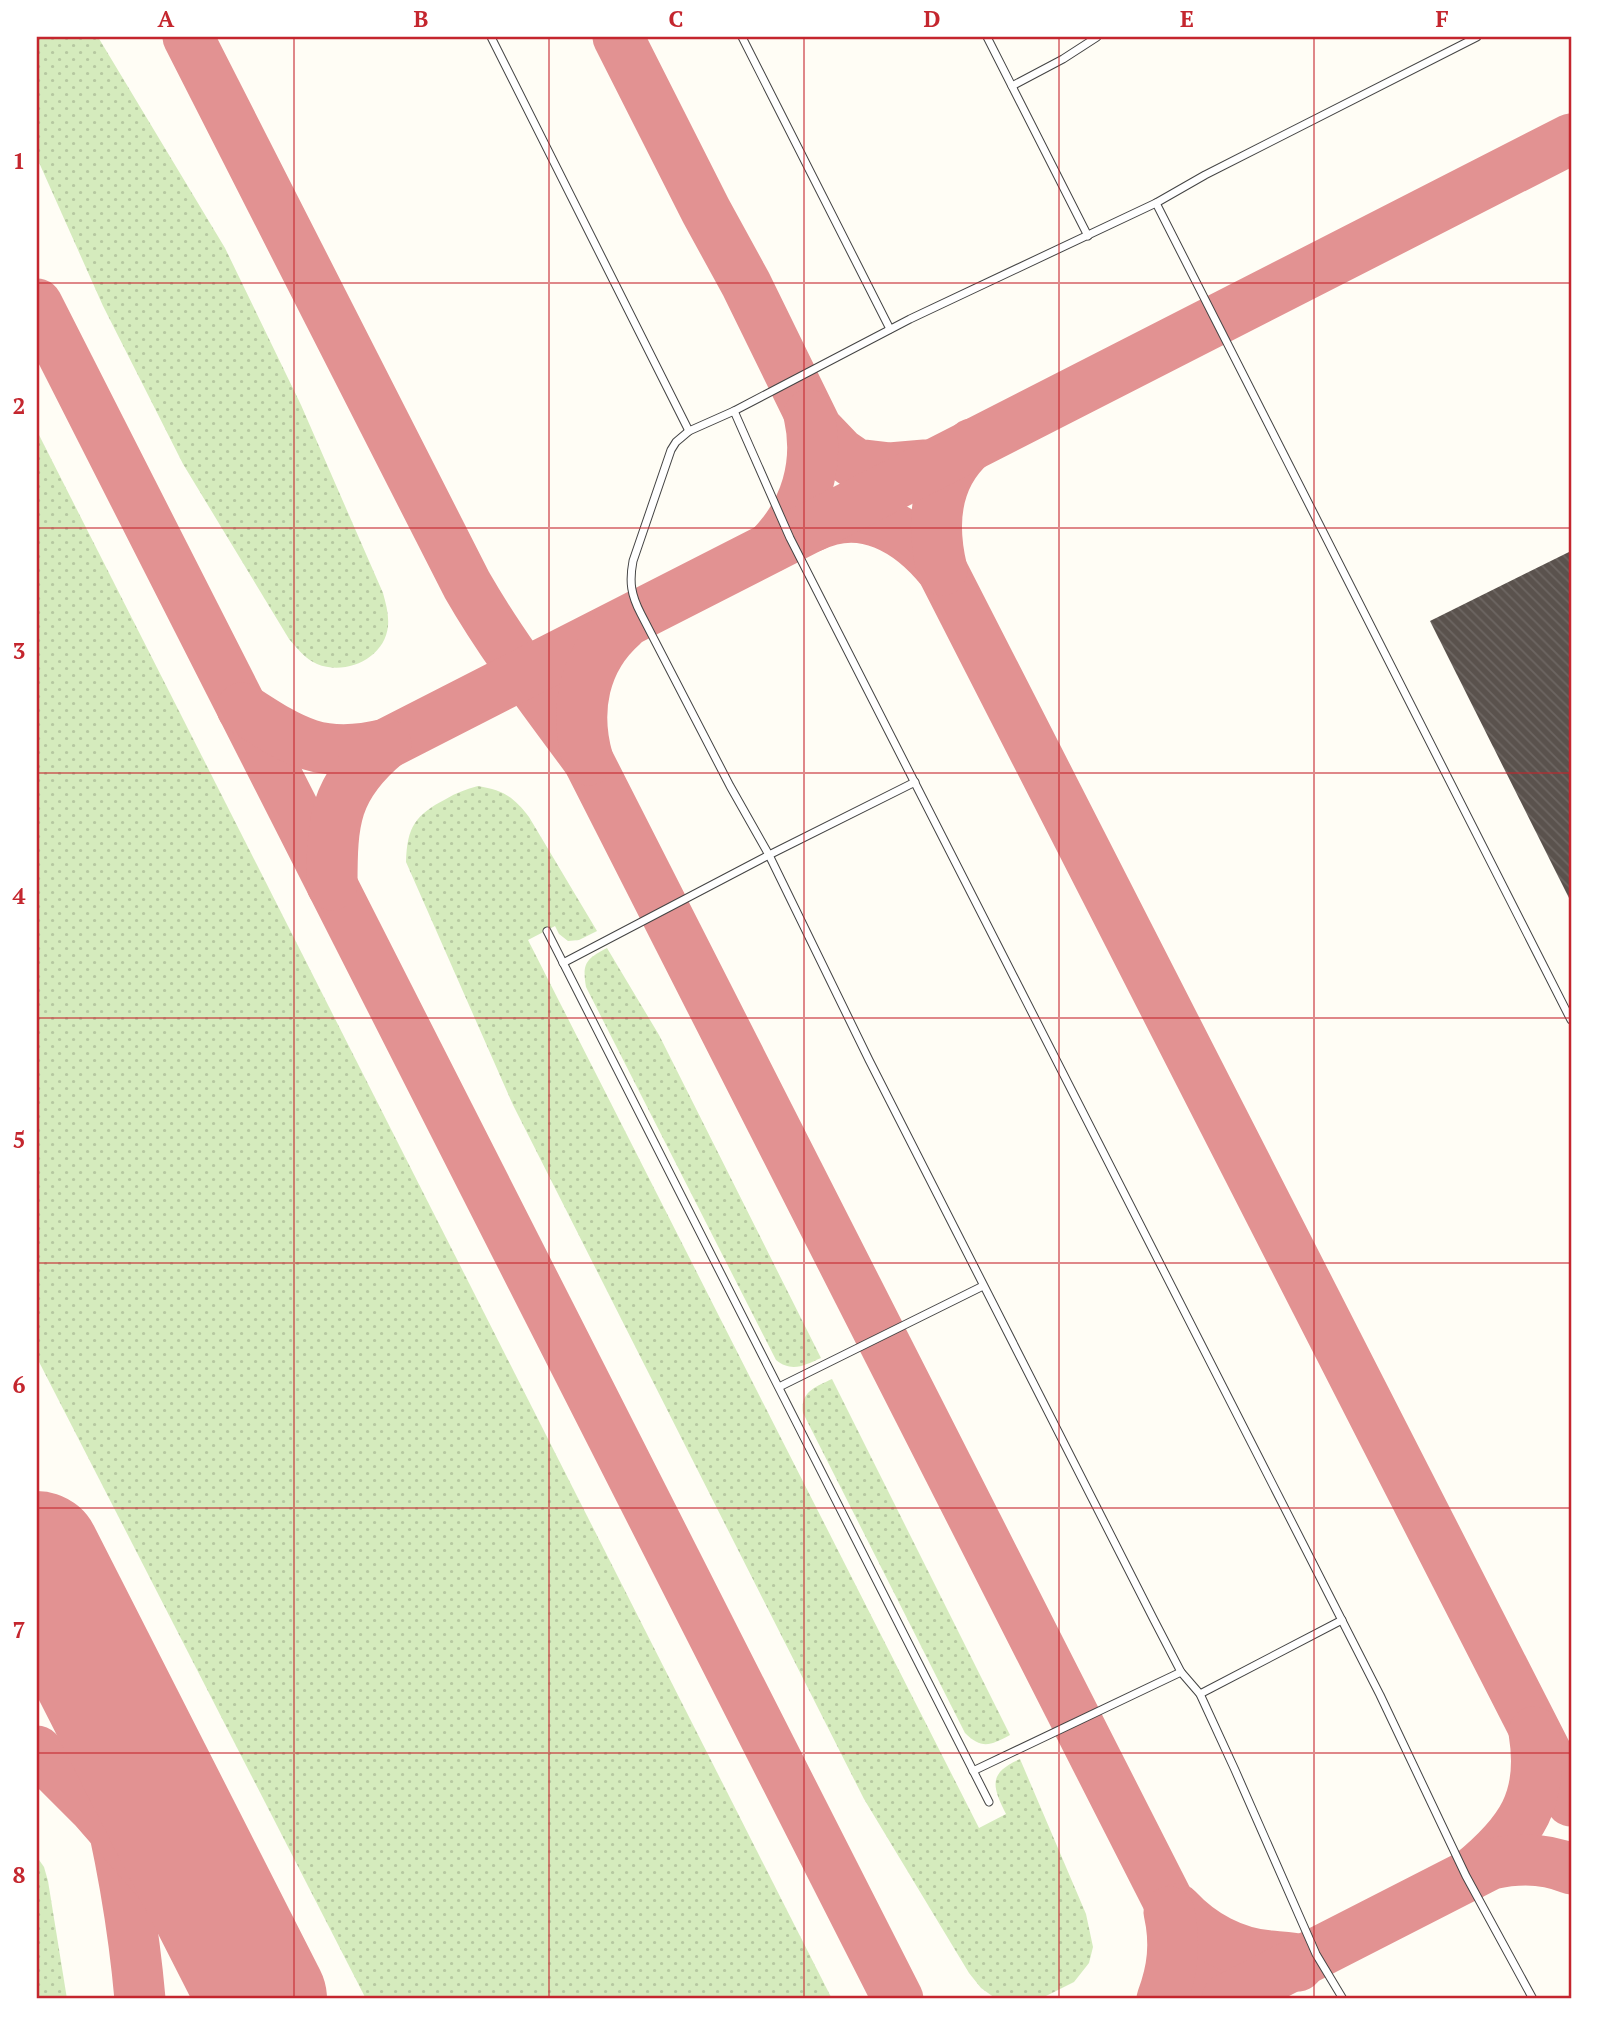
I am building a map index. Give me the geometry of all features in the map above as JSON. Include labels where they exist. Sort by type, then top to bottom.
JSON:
[{"type":"lane","points":[[491,37],[689,431]]},
{"type":"lane","points":[[742,37],[890,329]]},
{"type":"lane","points":[[987,37],[1088,236]]},
{"type":"lane","points":[[1012,86],[1097,37]]},
{"type":"lane","points":[[1342,1999],[1316,1954],[1200,1694],[1181,1672],[869,1060],[769,855],[730,786],[637,607],[630,588],[633,561],[671,450],[689,431],[734,411],[890,329],[1156,203],[1205,175],[1477,37]]},
{"type":"lane","points":[[1156,203],[1571,1020]]},
{"type":"lane","points":[[734,411],[790,538],[1380,1695],[1466,1877],[1533,1999]]},
{"type":"lane","points":[[563,963],[915,782]]},
{"type":"lane","points":[[547,931],[989,1802]]},
{"type":"lane","points":[[779,1387],[983,1286]]},
{"type":"lane","points":[[1200,1694],[1342,1620]]},
{"type":"lane","points":[[973,1771],[1181,1672]]},
{"type":"green space","points":[[37,37],[98,37],[225,248],[301,405],[383,593],[388,618],[385,637],[380,647],[362,662],[340,668],[328,667],[313,662],[298,650],[183,464],[103,306],[37,158]]},
{"type":"green space","points":[[37,431],[832,1999],[366,1999],[37,1358]]},
{"type":"green space","points":[[478,786],[507,795],[524,810],[597,931],[579,940],[568,941],[559,934],[555,926],[528,940],[979,1828],[1006,1814],[998,1796],[996,1781],[1002,1770],[1020,1759],[1086,1914],[1093,1947],[1089,1963],[1074,1982],[1040,1999],[995,1998],[981,1988],[969,1973],[864,1799],[513,1105],[406,862],[408,840],[420,817],[435,805],[461,791]]},
{"type":"green space","points":[[607,948],[659,1035],[821,1358],[793,1367],[776,1360],[586,987],[587,963],[594,955]]},
{"type":"green space","points":[[832,1379],[1010,1735],[982,1744],[965,1733],[803,1413],[806,1395]]},
{"type":"green space","points":[[37,1857],[44,1867],[48,1881],[67,1999],[37,1999]]},
{"type":"building","points":[[1571,551],[1571,902],[1430,621]]},
{"type":"taxiway","points":[[188,37],[467,585],[540,696],[588,760],[1218,1999]]},
{"type":"taxiway","points":[[618,37],[746,284],[817,429],[840,453],[856,464],[890,468],[925,465]]},
{"type":"taxiway","points":[[242,708],[277,730],[310,745],[344,750],[386,744],[1571,139]]},
{"type":"taxiway","points":[[37,304],[898,1999]]},
{"type":"taxiway","points":[[771,547],[793,518],[807,486],[813,451],[809,415]]},
{"type":"taxiway","points":[[942,570],[937,536],[939,502],[950,471],[972,444]]},
{"type":"taxiway","points":[[812,527],[849,517],[884,524],[915,543],[942,570],[1571,1801]]},
{"type":"taxiway","points":[[588,760],[582,723],[585,687],[599,654],[623,625]]},
{"type":"taxiway","points":[[332,885],[335,824],[346,791],[369,760],[386,744]]},
{"type":"taxiway","points":[[37,1571],[73,1675],[103,1782],[126,1890],[140,1999]]},
{"type":"taxiway","points":[[1471,1874],[1503,1844],[1525,1813],[1536,1777],[1534,1732]]},
{"type":"taxiway","points":[[37,1751],[94,1808],[170,1895],[247,1999]]},
{"type":"taxiway","points":[[1227,1999],[1491,1864],[1532,1860],[1571,1869]]},
{"type":"taxiway","points":[[1177,1909],[1207,1935],[1231,1947],[1257,1954],[1303,1960],[1298,1966]]},
{"type":"taxiway","points":[[1162,1999],[1172,1956],[1169,1912]]},
{"type":"runway","points":[[37,1555],[263,1999]]}]
